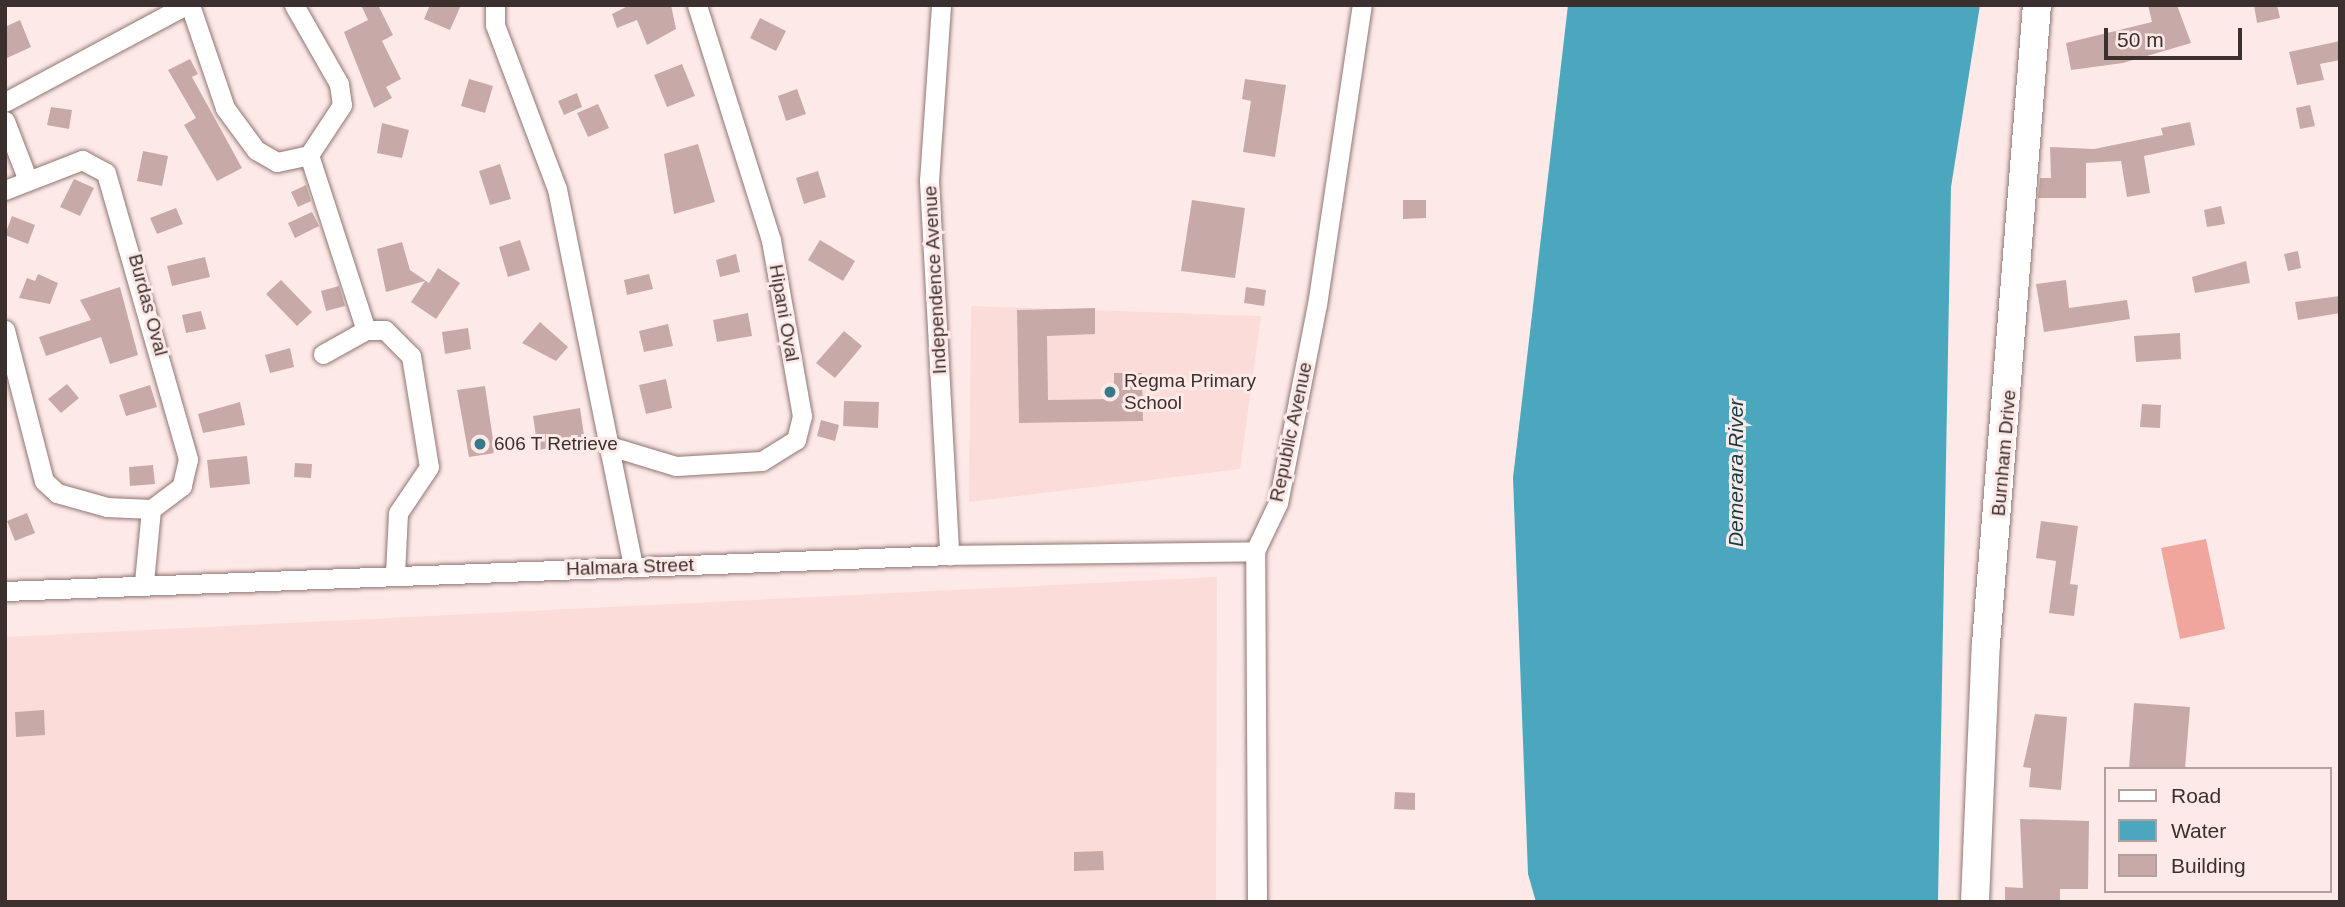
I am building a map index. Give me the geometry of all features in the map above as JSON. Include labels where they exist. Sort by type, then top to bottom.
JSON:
[{"type":"street","points":[[5,102],[188,5],[225,108],[256,150],[277,162],[309,155],[342,105],[339,84],[294,5]]},
{"type":"street","points":[[495,5],[495,25],[557,189],[613,447],[634,567]]},
{"type":"street","name":"Hipani Oval","points":[[613,447],[676,466],[762,461],[796,440],[802,416],[771,240],[697,5]]},
{"type":"street","name":"Independence Avenue","points":[[941,5],[929,180],[949,555]]},
{"type":"street","name":"Republic Avenue","points":[[1257,902],[1255,551],[1278,503],[1317,305],[1362,5]]},
{"type":"street","name":"Burnham Drive","points":[[1975,902],[1986,644],[2037,5]]},
{"type":"street","points":[[5,121],[27,178]]},
{"type":"street","points":[[309,155],[366,330]]},
{"type":"street","name":"Burdas Oval","points":[[5,190],[27,178],[82,160],[106,173],[120,201],[188,459],[182,486],[151,509]]},
{"type":"street","points":[[5,330],[44,481],[57,493],[107,507],[151,509],[144,582]]},
{"type":"street","points":[[323,354],[366,330],[385,330],[406,349],[422,402],[429,467],[398,513],[395,574]]},
{"type":"street","name":"Halmara Street","points":[[5,591],[144,582],[949,555],[1255,551]]},
{"type":"shaded area","name":"Regma Primary School","points":[[971,306],[1261,316],[1240,469],[969,502]]},
{"type":"shaded area","points":[[2206,539],[2225,629],[2180,639],[2161,548]]},
{"type":"shaded area","points":[[1217,577],[1216,902],[5,902],[5,637]]},
{"type":"water","name":"Demerara River","points":[[1568,5],[1980,5],[1951,187],[1938,902],[1536,902],[1528,874],[1513,478]]},
{"type":"building","points":[[361,5],[378,5],[393,35],[382,41],[401,79],[386,87],[392,98],[374,108],[344,32],[368,20]]},
{"type":"building","points":[[430,5],[461,5],[450,30],[424,19]]},
{"type":"building","points":[[630,5],[671,5],[676,29],[647,45],[637,20],[617,28],[612,14]]},
{"type":"building","points":[[2148,5],[2177,5],[2191,43],[2123,63],[2071,70],[2066,43],[2152,22]]},
{"type":"building","points":[[2254,5],[2277,5],[2280,18],[2257,23]]},
{"type":"building","points":[[760,18],[786,31],[776,51],[750,38]]},
{"type":"building","points":[[20,20],[31,47],[5,59],[5,27]]},
{"type":"building","points":[[2340,41],[2340,60],[2320,64],[2324,80],[2297,85],[2289,52]]},
{"type":"building","points":[[190,59],[198,74],[192,77],[242,168],[217,181],[184,125],[196,118],[168,70]]},
{"type":"building","points":[[682,64],[695,96],[667,107],[654,75]]},
{"type":"building","points":[[469,79],[493,86],[485,113],[461,106]]},
{"type":"building","points":[[1245,79],[1286,85],[1275,157],[1243,152],[1251,101],[1242,99]]},
{"type":"building","points":[[797,89],[806,114],[786,121],[778,96]]},
{"type":"building","points":[[577,93],[582,107],[564,115],[558,101]]},
{"type":"building","points":[[598,104],[609,128],[588,137],[577,113]]},
{"type":"building","points":[[2310,105],[2315,126],[2300,129],[2296,108]]},
{"type":"building","points":[[51,107],[72,110],[69,129],[47,125]]},
{"type":"building","points":[[2190,122],[2195,145],[2144,156],[2150,193],[2127,197],[2121,161],[2086,163],[2086,198],[2038,198],[2040,178],[2051,178],[2050,147],[2094,149],[2163,135],[2161,128]]},
{"type":"building","points":[[382,123],[409,130],[402,158],[377,153]]},
{"type":"building","points":[[698,144],[715,202],[674,214],[664,154]]},
{"type":"building","points":[[143,151],[168,156],[162,186],[137,181]]},
{"type":"building","points":[[500,164],[511,199],[490,205],[479,171]]},
{"type":"building","points":[[818,171],[826,197],[804,204],[796,178]]},
{"type":"building","points":[[74,179],[94,188],[80,216],[60,207]]},
{"type":"building","points":[[306,185],[311,201],[298,207],[291,192]]},
{"type":"building","points":[[1192,200],[1245,208],[1235,278],[1181,271]]},
{"type":"building","points":[[1403,200],[1426,200],[1426,218],[1403,219]]},
{"type":"building","points":[[2221,206],[2225,224],[2207,227],[2204,210]]},
{"type":"building","points":[[176,208],[183,224],[157,234],[150,218]]},
{"type":"building","points":[[312,212],[319,226],[295,238],[288,223]]},
{"type":"building","points":[[12,216],[35,225],[28,244],[5,235]]},
{"type":"building","points":[[520,240],[530,270],[508,277],[499,247]]},
{"type":"building","points":[[820,240],[855,261],[843,281],[808,260]]},
{"type":"building","points":[[402,242],[410,270],[429,283],[438,268],[460,283],[436,319],[411,302],[425,281],[386,292],[377,249]]},
{"type":"building","points":[[2298,251],[2301,268],[2288,271],[2284,254]]},
{"type":"building","points":[[736,254],[740,272],[720,277],[716,260]]},
{"type":"building","points":[[205,257],[210,277],[172,286],[167,266]]},
{"type":"building","points":[[2246,261],[2250,283],[2195,293],[2192,277]]},
{"type":"building","points":[[38,274],[58,283],[50,304],[19,298],[27,278],[35,281]]},
{"type":"building","points":[[649,274],[653,289],[627,295],[624,280]]},
{"type":"building","points":[[281,280],[312,312],[297,326],[266,294]]},
{"type":"building","points":[[2066,280],[2069,308],[2127,300],[2130,319],[2044,332],[2036,284]]},
{"type":"building","points":[[339,286],[345,306],[326,311],[321,291]]},
{"type":"building","points":[[120,287],[138,355],[110,364],[101,337],[46,356],[39,337],[91,320],[80,300]]},
{"type":"building","points":[[1246,287],[1266,290],[1264,306],[1244,303]]},
{"type":"building","points":[[2340,296],[2340,313],[2298,320],[2295,302]]},
{"type":"building","points":[[1095,308],[1095,334],[1047,336],[1048,400],[1114,399],[1114,373],[1142,373],[1143,421],[1019,423],[1017,310]]},
{"type":"building","points":[[201,311],[206,329],[186,333],[182,315]]},
{"type":"building","points":[[748,313],[752,336],[717,342],[713,320]]},
{"type":"building","points":[[540,322],[568,347],[556,361],[522,343]]},
{"type":"building","points":[[668,324],[673,346],[644,352],[639,331]]},
{"type":"building","points":[[468,328],[471,349],[445,354],[442,332]]},
{"type":"building","points":[[844,331],[862,346],[835,378],[816,363]]},
{"type":"building","points":[[2180,333],[2181,359],[2136,362],[2134,336]]},
{"type":"building","points":[[290,348],[294,367],[270,373],[265,355]]},
{"type":"building","points":[[666,379],[672,408],[646,414],[639,385]]},
{"type":"building","points":[[67,384],[79,398],[61,413],[48,399]]},
{"type":"building","points":[[150,385],[157,407],[126,416],[119,395]]},
{"type":"building","points":[[485,386],[495,453],[469,457],[457,390]]},
{"type":"building","points":[[844,401],[879,402],[878,428],[843,426]]},
{"type":"building","points":[[240,402],[245,425],[203,433],[198,414]]},
{"type":"building","points":[[2142,404],[2161,405],[2160,428],[2140,427]]},
{"type":"building","points":[[580,408],[585,442],[538,450],[533,416]]},
{"type":"building","points":[[821,420],[839,425],[835,441],[817,436]]},
{"type":"building","points":[[247,456],[250,484],[210,488],[207,460]]},
{"type":"building","points":[[295,463],[312,464],[311,478],[294,477]]},
{"type":"building","points":[[153,465],[155,484],[130,486],[129,467]]},
{"type":"building","points":[[27,513],[35,533],[15,541],[7,521]]},
{"type":"building","points":[[2041,521],[2078,526],[2070,584],[2078,585],[2074,616],[2049,613],[2056,561],[2036,558]]},
{"type":"building","points":[[2134,703],[2190,707],[2185,767],[2129,767]]},
{"type":"building","points":[[44,710],[45,735],[16,737],[15,712]]},
{"type":"building","points":[[2035,714],[2067,717],[2061,790],[2029,787],[2031,768],[2023,767]]},
{"type":"building","points":[[1395,792],[1415,793],[1415,810],[1394,809]]},
{"type":"building","points":[[2020,819],[2089,821],[2088,889],[2060,889],[2060,902],[2005,902],[2005,887],[2023,888]]},
{"type":"building","points":[[1103,851],[1104,870],[1074,871],[1074,852]]},
{"type":"place","name":"Regma Primary School","points":[[1110,392]]},
{"type":"place","name":"606 T Retrieve","points":[[480,444]]}]
